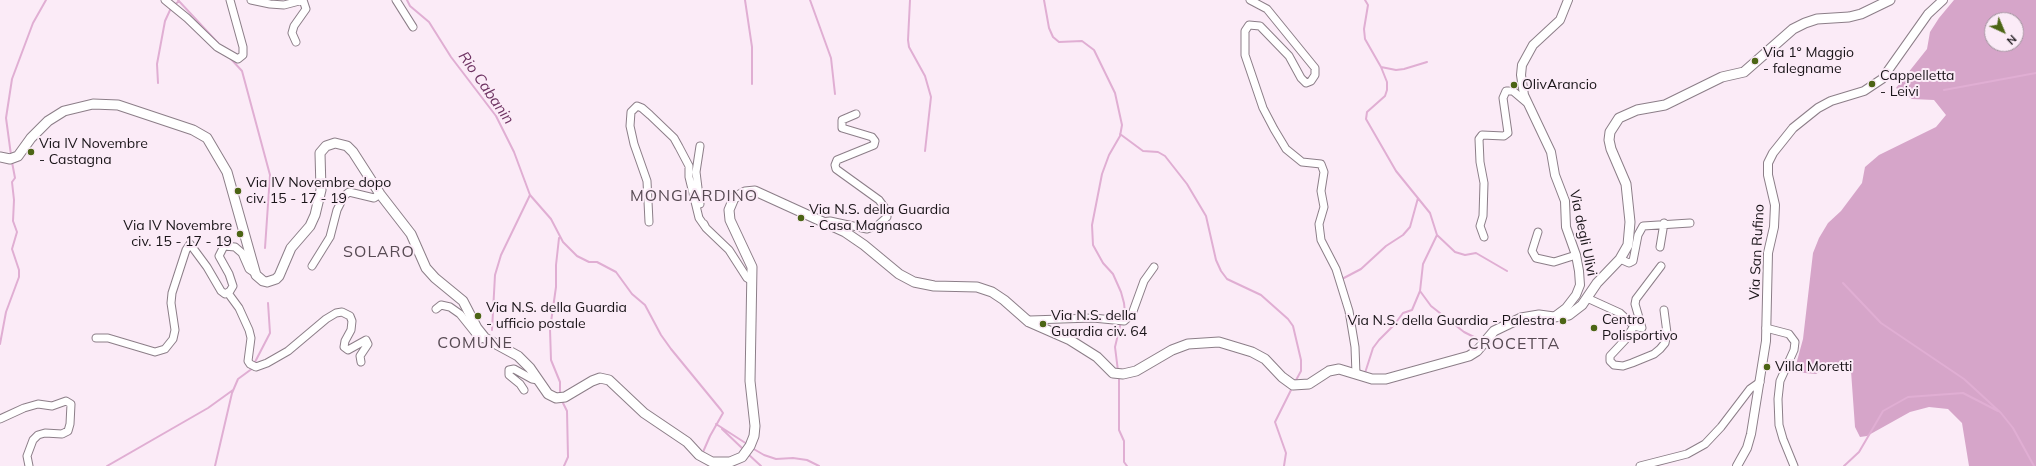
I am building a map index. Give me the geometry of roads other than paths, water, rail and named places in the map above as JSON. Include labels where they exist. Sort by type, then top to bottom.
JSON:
[{"type":"main road","points":[[0,157],[13,158],[48,121],[64,111],[93,104],[118,106],[193,130],[207,138],[227,172],[255,273],[263,281],[272,281],[276,279],[291,248],[310,226],[321,190],[320,153],[326,146],[335,143],[347,146],[353,152],[380,194],[411,234],[426,268],[435,278],[463,301],[477,328],[485,338],[518,356],[548,394],[556,398],[565,397],[592,380],[600,378],[609,380],[644,413],[680,436],[705,459],[719,462],[737,460],[747,452],[754,436],[755,426],[750,381],[752,267],[749,256],[730,220],[729,210],[734,198],[744,192],[755,191],[845,232],[864,245],[899,274],[914,282],[984,289],[1004,300],[1027,321],[1070,340],[1097,357],[1113,373],[1123,374],[1136,371],[1188,344],[1219,342],[1252,352],[1265,359],[1282,377],[1293,385],[1309,384],[1329,371],[1339,369],[1372,379],[1386,379],[1469,356],[1476,351],[1494,331],[1505,325],[1521,318],[1539,315],[1554,317],[1574,312],[1587,298],[1597,283],[1626,251],[1630,238],[1626,184],[1611,149],[1609,140],[1610,132],[1619,118],[1637,110],[1665,105],[1722,77],[1744,72],[1793,29],[1805,23],[1817,19],[1849,17],[1861,14],[1890,0]]},
{"type":"street","points":[[165,0],[218,47],[238,59],[243,55],[243,47],[230,0]]},
{"type":"street","points":[[251,0],[284,5],[303,0],[306,9],[294,26],[292,33],[296,42]]},
{"type":"street","points":[[396,0],[413,27]]},
{"type":"street","points":[[1250,0],[1267,9],[1315,68],[1315,74],[1311,81],[1306,83],[1301,78],[1289,56],[1260,26],[1249,25],[1245,31],[1245,55],[1263,108],[1274,129],[1286,149],[1302,162],[1321,164],[1324,172],[1321,191],[1324,208],[1319,224],[1321,240],[1336,269],[1349,311],[1355,347],[1356,374]]},
{"type":"street","name":"Via degli Ulivi","points":[[1554,317],[1566,308],[1579,290],[1580,280],[1576,255],[1566,227],[1565,200],[1555,175],[1552,152],[1530,106],[1522,84],[1522,65],[1533,45],[1560,20],[1568,0]]},
{"type":"street","name":"Via San Rufino","points":[[1737,466],[1747,448],[1751,434],[1760,382],[1766,328],[1768,253],[1774,227],[1775,205],[1768,175],[1768,163],[1773,153],[1793,128],[1818,108],[1831,101],[1864,91],[1882,79],[1928,14],[1943,0]]},
{"type":"street","points":[[1484,237],[1480,226],[1483,216],[1484,183],[1480,162],[1479,139],[1482,135],[1504,136],[1508,133],[1503,98],[1506,92],[1510,90],[1518,94],[1530,106]]},
{"type":"street","points":[[648,222],[646,181],[630,126],[631,112],[637,106],[642,108],[674,138],[689,166],[689,177],[699,218],[706,228],[729,250],[744,275],[752,281]]},
{"type":"street","points":[[822,222],[830,221],[867,229],[878,225],[887,217],[887,212],[879,200],[836,169],[835,165],[837,160],[874,145],[875,141],[872,138],[842,128],[842,120],[856,114]]},
{"type":"street","points":[[700,146],[696,172],[702,218],[706,228]]},
{"type":"street","points":[[312,266],[330,237],[337,210],[344,196],[349,192],[374,198],[380,194]]},
{"type":"street","points":[[1660,247],[1664,223]]},
{"type":"street","points":[[1620,259],[1629,263],[1632,261],[1638,234],[1643,226],[1664,223],[1690,223]]},
{"type":"street","points":[[1538,232],[1532,251],[1536,258],[1554,262],[1576,255]]},
{"type":"street","points":[[96,338],[108,338],[155,352],[165,349],[173,339],[175,330],[171,303],[172,293],[186,250],[190,244],[207,267],[221,291],[225,294],[228,293],[239,308],[251,338],[248,361],[250,364],[256,367],[267,363],[288,351],[326,319],[336,313],[342,312],[350,316],[352,322],[351,330],[345,341],[344,347],[348,350],[366,340],[368,344],[360,356],[361,362]]},
{"type":"street","points":[[228,293],[233,286],[229,274],[219,256],[224,246],[235,247],[242,253],[249,269],[255,273]]},
{"type":"street","points":[[1587,298],[1620,313],[1634,326],[1642,328],[1635,304],[1637,296],[1661,266]]},
{"type":"street","points":[[1027,321],[1093,318],[1124,320],[1132,314],[1144,281],[1154,267]]},
{"type":"street","points":[[436,309],[442,305],[455,310],[460,314],[480,340],[485,338]]},
{"type":"street","points":[[1634,326],[1626,340],[1610,356],[1610,361],[1614,365],[1622,366],[1632,363],[1654,354],[1660,349],[1665,343],[1668,333],[1664,310]]},
{"type":"street","points":[[1766,328],[1789,334],[1795,342],[1794,350],[1780,382],[1778,399],[1779,425],[1782,439],[1794,466]]},
{"type":"street","points":[[524,390],[520,384],[509,375],[509,370],[514,369],[532,379],[538,380]]},
{"type":"street","points":[[1640,466],[1687,454],[1705,444],[1721,427],[1750,389],[1760,382]]},
{"type":"street","points":[[0,419],[24,408],[38,404],[52,406],[66,401],[71,404],[71,416],[68,431],[62,434],[45,433],[38,435],[33,440],[27,456],[29,466]]},
{"type":"waterway","points":[[11,155],[6,118],[12,79],[33,23],[46,0]]},
{"type":"waterway","points":[[178,0],[218,43]]},
{"type":"waterway","name":"Rio Cabanin","points":[[407,0],[410,6],[429,22],[451,57],[496,116],[514,152],[530,195],[551,219],[563,242],[577,256],[589,262],[597,262],[616,272],[632,294],[645,305],[661,335],[671,349],[723,413],[710,436],[703,452],[704,454]]},
{"type":"waterway","points":[[745,0],[752,47],[752,84]]},
{"type":"waterway","points":[[810,0],[831,58],[835,94]]},
{"type":"waterway","points":[[910,0],[909,47],[925,76],[931,97],[925,151]]},
{"type":"waterway","points":[[1044,0],[1049,28],[1053,37],[1059,42],[1082,41],[1094,50],[1115,93],[1122,125],[1120,136],[1109,155],[1102,174],[1092,225],[1093,245],[1103,263],[1113,274],[1121,292],[1125,313],[1123,318]]},
{"type":"waterway","points":[[1365,0],[1368,5],[1364,29],[1365,39],[1381,67],[1387,82],[1385,96],[1367,112],[1366,119],[1396,171],[1430,213],[1437,235],[1423,264],[1420,291],[1412,310],[1403,313],[1373,348],[1365,373]]},
{"type":"waterway","points":[[158,83],[157,64],[165,21],[171,8],[179,1]]},
{"type":"waterway","points":[[231,59],[242,71],[270,175],[265,248]]},
{"type":"waterway","points":[[1381,67],[1396,70],[1427,62]]},
{"type":"waterway","points":[[1944,90],[2036,73]]},
{"type":"waterway","points":[[1120,134],[1143,151],[1158,152],[1165,156],[1187,184],[1206,216],[1216,260],[1227,279],[1261,295],[1288,319],[1293,326],[1301,360],[1301,371],[1295,382]]},
{"type":"waterway","points":[[0,344],[6,312],[19,277],[19,270],[12,249],[17,232],[13,221],[14,200],[12,182],[15,178],[12,162]]},
{"type":"waterway","points":[[492,330],[495,275],[501,255],[530,195]]},
{"type":"waterway","points":[[1342,279],[1361,269],[1386,246],[1403,235],[1410,227],[1418,198]]},
{"type":"waterway","points":[[1437,235],[1455,252],[1465,255],[1476,253],[1507,271]]},
{"type":"waterway","points":[[559,238],[556,265],[556,287],[550,329],[551,360],[560,382],[560,395]]},
{"type":"waterway","points":[[1843,283],[1881,323],[1964,379],[2001,413],[2013,428],[2034,466]]},
{"type":"waterway","points":[[1420,291],[1431,306],[1464,332],[1476,338]]},
{"type":"waterway","points":[[254,364],[270,333],[268,303]]},
{"type":"waterway","points":[[1118,371],[1115,347],[1121,322]]},
{"type":"waterway","points":[[215,466],[232,393],[238,379],[253,368]]},
{"type":"waterway","points":[[1119,377],[1119,430],[1124,441],[1124,462],[1127,466]]},
{"type":"waterway","points":[[1284,466],[1286,453],[1275,422],[1292,388]]},
{"type":"waterway","points":[[107,466],[208,408],[233,390]]},
{"type":"waterway","points":[[1844,466],[1859,452],[1883,411],[1908,397],[1963,393],[1998,411]]},
{"type":"waterway","points":[[562,401],[567,411],[568,457],[564,466]]},
{"type":"waterway","points":[[716,424],[747,444]]},
{"type":"waterway","points":[[722,429],[743,449]]},
{"type":"waterway","points":[[752,448],[764,455],[776,459],[793,458],[807,460],[819,466]]},
{"type":"waterway","points":[[748,454],[761,466]]},
{"type":"place","name":"Via 1° Maggio - falegname","points":[[1755,61]]},
{"type":"place","name":"Cappelletta - Leivi","points":[[1872,84]]},
{"type":"place","name":"OlivArancio","points":[[1514,85]]},
{"type":"place","name":"Via IV Novembre - Castagna","points":[[31,152]]},
{"type":"place","name":"Via IV Novembre dopo civ. 15 - 17 - 19","points":[[238,191]]},
{"type":"place","name":"Via N.S. della Guardia - Casa Magnasco","points":[[801,218]]},
{"type":"place","name":"Via IV Novembre civ. 15 - 17 - 19","points":[[240,234]]},
{"type":"place","name":"Via N.S. della Guardia - ufficio postale","points":[[478,316]]},
{"type":"place","name":"Via N.S. della Guardia - Palestra","points":[[1563,321]]},
{"type":"place","name":"Via N.S. della Guardia civ. 64","points":[[1043,324]]},
{"type":"place","name":"Centro Polisportivo","points":[[1594,328]]},
{"type":"place","name":"Villa Moretti","points":[[1767,367]]},
{"type":"district","name":"MONGIARDINO","points":[[694,196]]},
{"type":"district","name":"SOLARO","points":[[379,252]]},
{"type":"district","name":"COMUNE","points":[[475,343]]},
{"type":"district","name":"CROCETTA","points":[[1514,344]]}]
